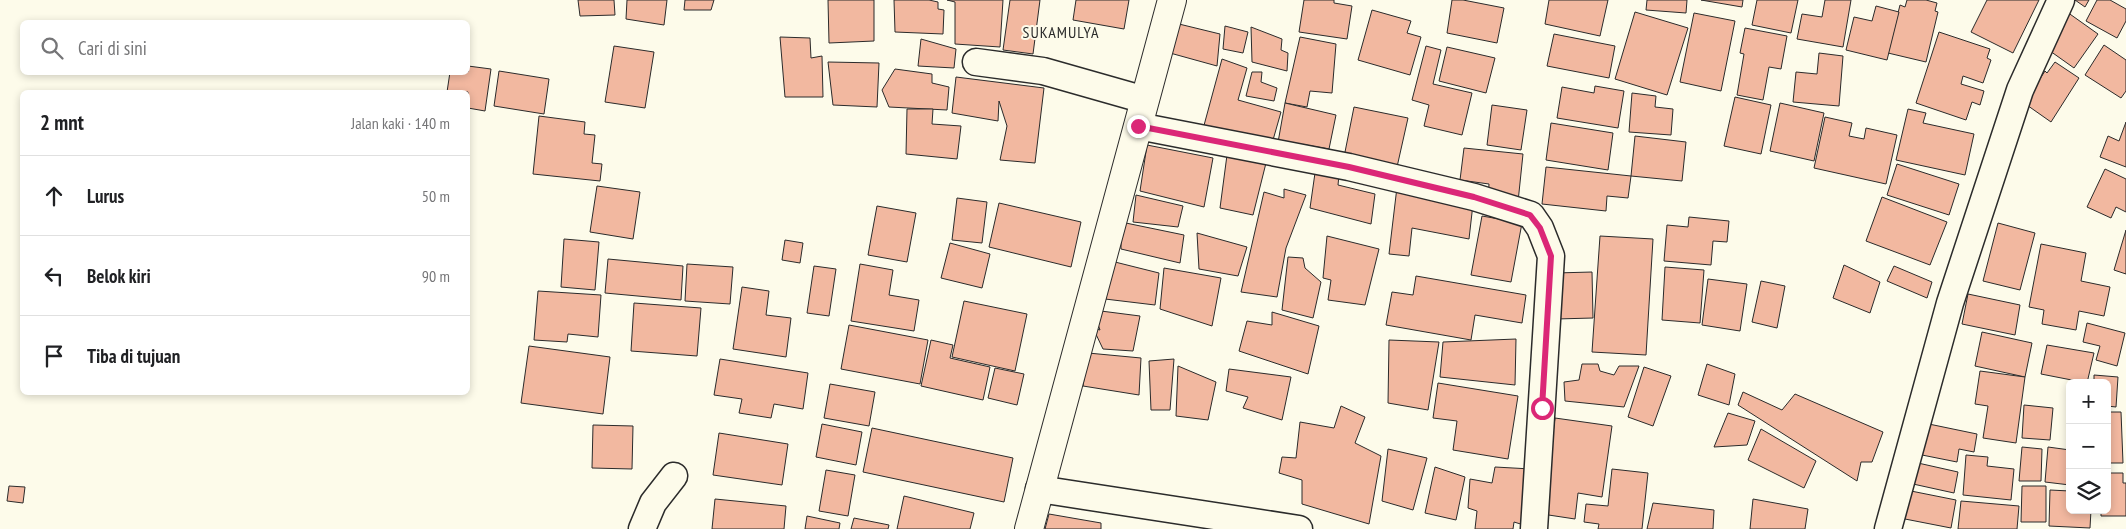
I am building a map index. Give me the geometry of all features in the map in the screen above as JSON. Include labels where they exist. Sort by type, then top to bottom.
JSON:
[{"type":"highway","points":[[1029,529],[1172,0]]},
{"type":"street","points":[[1888,529],[1959,275],[2020,90],[2061,0]]},
{"type":"street","points":[[976,62],[1043,71],[1145,100]]},
{"type":"street","points":[[1138,126],[1349,167],[1474,197],[1530,215],[1540,228],[1551,256],[1534,529]]},
{"type":"street","points":[[642,529],[652,503],[674,476]]},
{"type":"street","points":[[1039,489],[1298,529]]},
{"type":"building","points":[[578,0],[614,0],[615,15],[580,16]]},
{"type":"building","points":[[627,0],[667,0],[664,25],[626,19]]},
{"type":"building","points":[[685,0],[714,0],[711,10],[684,10]]},
{"type":"building","points":[[828,0],[874,0],[874,41],[829,43]]},
{"type":"building","points":[[894,0],[929,0],[938,2],[938,9],[944,10],[943,34],[895,32]]},
{"type":"building","points":[[947,0],[1003,0],[1000,47],[955,44],[955,2]]},
{"type":"building","points":[[1010,0],[1040,0],[1033,54],[1003,50]]},
{"type":"building","points":[[1076,0],[1129,0],[1124,29],[1073,20]]},
{"type":"building","points":[[1304,0],[1334,0],[1334,3],[1352,6],[1347,39],[1299,32]]},
{"type":"building","points":[[1452,0],[1463,0],[1504,8],[1497,43],[1447,33]]},
{"type":"building","points":[[1549,0],[1608,0],[1600,36],[1545,24]]},
{"type":"building","points":[[1647,0],[1687,0],[1686,13],[1646,10]]},
{"type":"building","points":[[1701,0],[1743,0],[1742,7]]},
{"type":"building","points":[[1757,0],[1798,0],[1791,33],[1752,25]]},
{"type":"building","points":[[1825,0],[1851,0],[1843,47],[1797,39],[1802,14],[1822,17]]},
{"type":"building","points":[[1907,0],[1926,0],[1937,3],[1935,11],[1938,12],[1926,62],[1888,53],[1900,5],[1905,7]]},
{"type":"building","points":[[1987,0],[2039,0],[2013,53],[1971,32]]},
{"type":"building","points":[[2075,0],[2089,0],[2085,7]]},
{"type":"building","points":[[2097,0],[2110,0],[2126,9],[2126,21],[2117,38],[2086,21]]},
{"type":"building","points":[[1876,6],[1899,12],[1887,60],[1846,50],[1854,17],[1872,21]]},
{"type":"building","points":[[1372,10],[1411,21],[1407,33],[1421,37],[1410,75],[1358,60]]},
{"type":"building","points":[[1635,12],[1688,28],[1667,95],[1615,79]]},
{"type":"building","points":[[2067,12],[2098,34],[2074,68],[2043,46]]},
{"type":"building","points":[[1694,13],[1735,21],[1721,91],[1680,82]]},
{"type":"building","points":[[1179,24],[1220,34],[1217,66],[1170,53]]},
{"type":"building","points":[[1225,26],[1248,32],[1243,53],[1223,49]]},
{"type":"building","points":[[1251,27],[1282,39],[1281,50],[1288,53],[1287,71],[1252,62]]},
{"type":"building","points":[[1745,28],[1787,36],[1781,69],[1769,67],[1763,100],[1737,95],[1744,54],[1740,53]]},
{"type":"building","points":[[1939,32],[1990,49],[1987,58],[1991,60],[1983,83],[1963,76],[1961,84],[1984,91],[1980,105],[1972,102],[1966,120],[1916,103]]},
{"type":"building","points":[[1554,34],[1615,46],[1609,78],[1547,66]]},
{"type":"building","points":[[780,37],[810,38],[811,58],[822,56],[823,97],[785,97]]},
{"type":"building","points":[[1300,37],[1336,44],[1332,93],[1310,91],[1307,107],[1285,103]]},
{"type":"building","points":[[921,39],[956,49],[954,68],[918,66]]},
{"type":"building","points":[[2104,45],[2126,60],[2126,91],[2121,98],[2085,75]]},
{"type":"building","points":[[614,46],[654,52],[645,108],[605,102]]},
{"type":"building","points":[[1426,46],[1441,50],[1433,84],[1472,93],[1462,135],[1424,126],[1429,105],[1412,100]]},
{"type":"building","points":[[1447,47],[1495,58],[1486,93],[1439,81]]},
{"type":"building","points":[[1819,53],[1843,56],[1839,106],[1793,102],[1796,72],[1817,74]]},
{"type":"building","points":[[1222,59],[1247,68],[1238,100],[1281,112],[1271,147],[1203,129]]},
{"type":"building","points":[[828,62],[879,63],[877,107],[833,105]]},
{"type":"building","points":[[2055,62],[2079,78],[2051,122],[2024,103],[2045,71],[2047,73]]},
{"type":"building","points":[[470,66],[491,69],[485,111],[470,108],[470,90],[447,90],[450,75],[470,75]]},
{"type":"building","points":[[895,69],[932,74],[932,83],[949,87],[947,110],[889,107],[882,90]]},
{"type":"building","points":[[499,71],[549,79],[544,114],[494,106]]},
{"type":"building","points":[[1252,72],[1262,72],[1261,82],[1277,88],[1274,101],[1246,96]]},
{"type":"building","points":[[956,77],[1044,88],[1035,163],[1000,160],[1007,126],[999,101],[998,121],[952,113]]},
{"type":"building","points":[[1595,86],[1624,91],[1618,128],[1557,118],[1562,87],[1594,93]]},
{"type":"building","points":[[1632,93],[1656,96],[1655,107],[1673,109],[1671,135],[1629,132]]},
{"type":"building","points":[[1735,97],[1771,105],[1761,154],[1724,146]]},
{"type":"building","points":[[1285,103],[1336,115],[1329,149],[1306,145],[1304,153],[1277,148]]},
{"type":"building","points":[[1780,103],[1824,113],[1814,161],[1770,151]]},
{"type":"building","points":[[1492,105],[1527,110],[1521,150],[1487,145]]},
{"type":"building","points":[[1354,107],[1408,118],[1397,167],[1344,157]]},
{"type":"building","points":[[907,109],[933,109],[932,124],[961,126],[957,159],[906,154]]},
{"type":"building","points":[[1908,109],[1926,113],[1923,123],[1974,134],[1965,175],[1896,160]]},
{"type":"building","points":[[539,116],[585,122],[584,134],[595,135],[592,163],[602,164],[600,181],[533,174]]},
{"type":"building","points":[[1825,117],[1852,123],[1849,136],[1864,139],[1866,128],[1897,135],[1886,184],[1814,168]]},
{"type":"building","points":[[2126,122],[2126,167],[2100,157],[2108,136],[2119,141]]},
{"type":"building","points":[[1551,123],[1613,133],[1608,170],[1546,160]]},
{"type":"building","points":[[1635,136],[1686,142],[1682,181],[1631,176]]},
{"type":"building","points":[[1147,145],[1213,158],[1204,207],[1140,191]]},
{"type":"building","points":[[1464,148],[1523,154],[1518,202],[1488,198],[1489,184],[1460,180]]},
{"type":"building","points":[[1227,155],[1267,159],[1253,215],[1220,208]]},
{"type":"building","points":[[1897,164],[1959,184],[1949,215],[1887,195]]},
{"type":"building","points":[[1316,166],[1339,175],[1338,185],[1375,194],[1371,224],[1310,208]]},
{"type":"building","points":[[1546,167],[1631,176],[1628,198],[1607,196],[1606,211],[1542,204]]},
{"type":"building","points":[[2105,169],[2126,179],[2126,212],[2116,207],[2111,218],[2087,207]]},
{"type":"building","points":[[597,186],[640,192],[633,239],[590,232]]},
{"type":"building","points":[[1397,187],[1473,204],[1469,239],[1412,228],[1409,256],[1389,254]]},
{"type":"building","points":[[1284,189],[1306,195],[1286,248],[1277,297],[1241,292],[1264,192],[1284,198]]},
{"type":"building","points":[[1136,195],[1183,206],[1178,227],[1133,222]]},
{"type":"building","points":[[1882,197],[1947,222],[1930,265],[1866,241]]},
{"type":"building","points":[[957,198],[987,202],[982,243],[952,240]]},
{"type":"building","points":[[999,203],[1081,222],[1071,267],[989,247]]},
{"type":"building","points":[[877,206],[916,213],[907,262],[868,255]]},
{"type":"building","points":[[1482,216],[1522,223],[1511,282],[1471,275]]},
{"type":"building","points":[[1689,217],[1729,221],[1727,242],[1713,241],[1711,265],[1664,261],[1667,225],[1688,227]]},
{"type":"building","points":[[1121,222],[1184,235],[1180,263],[1121,249]]},
{"type":"building","points":[[1998,223],[2035,233],[2020,290],[1983,281]]},
{"type":"building","points":[[2126,230],[2126,274],[2114,270]]},
{"type":"building","points":[[1197,233],[1247,247],[1238,276],[1199,269]]},
{"type":"building","points":[[1327,236],[1379,249],[1365,305],[1328,300],[1331,280],[1323,278]]},
{"type":"building","points":[[1600,236],[1653,239],[1646,355],[1592,352]]},
{"type":"building","points":[[564,239],[599,242],[595,290],[561,287]]},
{"type":"building","points":[[785,240],[803,243],[800,263],[782,260]]},
{"type":"building","points":[[950,243],[990,254],[982,288],[941,278]]},
{"type":"building","points":[[2041,244],[2086,253],[2081,281],[2110,287],[2104,316],[2079,311],[2076,330],[2042,324],[2044,310],[2029,307]]},
{"type":"building","points":[[1288,257],[1303,258],[1305,268],[1321,282],[1313,318],[1282,310]]},
{"type":"building","points":[[608,259],[683,266],[681,300],[605,293]]},
{"type":"building","points":[[1111,261],[1159,273],[1155,305],[1105,299]]},
{"type":"building","points":[[687,264],[733,267],[730,304],[685,301]]},
{"type":"building","points":[[860,264],[893,270],[889,295],[919,300],[914,331],[851,321]]},
{"type":"building","points":[[1844,265],[1880,282],[1870,313],[1833,298]]},
{"type":"building","points":[[814,266],[836,269],[829,316],[807,313]]},
{"type":"building","points":[[1894,266],[1932,282],[1927,298],[1887,281]]},
{"type":"building","points":[[1665,267],[1704,270],[1700,323],[1662,320]]},
{"type":"building","points":[[1164,268],[1221,278],[1212,326],[1160,309]]},
{"type":"building","points":[[1592,272],[1593,318],[1556,319],[1555,273]]},
{"type":"building","points":[[1416,276],[1526,295],[1522,323],[1475,315],[1471,340],[1386,325],[1392,292],[1413,295]]},
{"type":"building","points":[[1708,279],[1747,284],[1740,331],[1702,325]]},
{"type":"building","points":[[1761,281],[1785,286],[1777,328],[1752,322]]},
{"type":"building","points":[[742,287],[769,291],[766,315],[791,318],[786,357],[733,349]]},
{"type":"building","points":[[538,291],[601,295],[598,337],[568,334],[567,342],[534,340]]},
{"type":"building","points":[[1968,294],[2020,305],[2015,335],[1962,324]]},
{"type":"building","points":[[964,301],[1027,314],[1015,371],[952,357]]},
{"type":"building","points":[[634,303],[701,308],[697,356],[631,351]]},
{"type":"building","points":[[1093,310],[1140,316],[1133,351],[1103,349],[1093,328],[1100,330]]},
{"type":"building","points":[[1272,312],[1319,326],[1308,374],[1239,351],[1247,321],[1272,325]]},
{"type":"building","points":[[2087,323],[2125,333],[2117,366],[2096,360],[2100,346],[2083,342]]},
{"type":"building","points":[[849,325],[928,340],[920,384],[841,369]]},
{"type":"building","points":[[1982,332],[2032,343],[2025,377],[1975,366]]},
{"type":"building","points":[[1516,339],[1515,385],[1440,377],[1443,342]]},
{"type":"building","points":[[931,340],[953,345],[950,358],[990,367],[983,400],[921,386]]},
{"type":"building","points":[[1389,340],[1439,342],[1428,410],[1388,403]]},
{"type":"building","points":[[2047,345],[2094,353],[2088,379],[2067,379],[2041,374]]},
{"type":"building","points":[[529,346],[610,357],[603,414],[521,403]]},
{"type":"building","points":[[1088,353],[1141,358],[1139,395],[1083,386]]},
{"type":"building","points":[[720,359],[808,373],[803,409],[774,404],[771,418],[739,413],[742,399],[714,395]]},
{"type":"building","points":[[1174,359],[1170,410],[1151,410],[1149,361]]},
{"type":"building","points":[[1582,364],[1598,364],[1600,371],[1614,375],[1619,366],[1639,366],[1624,407],[1565,401],[1564,382],[1579,380]]},
{"type":"building","points":[[1707,364],[1735,374],[1729,405],[1698,395]]},
{"type":"building","points":[[1178,366],[1216,382],[1208,420],[1176,416]]},
{"type":"building","points":[[1644,367],[1671,376],[1653,426],[1628,417]]},
{"type":"building","points":[[995,368],[1024,374],[1017,405],[988,398]]},
{"type":"building","points":[[1229,369],[1291,377],[1282,420],[1243,408],[1248,397],[1226,391]]},
{"type":"building","points":[[1980,371],[2025,377],[2016,443],[1983,438],[1988,406],[1975,404]]},
{"type":"building","points":[[2094,375],[2118,377],[2116,407],[2111,406],[2111,379],[2094,379]]},
{"type":"building","points":[[1438,383],[1518,396],[1508,459],[1453,450],[1457,421],[1433,418]]},
{"type":"building","points":[[830,384],[875,392],[869,426],[824,418]]},
{"type":"building","points":[[1743,392],[1782,410],[1795,394],[1883,432],[1872,462],[1861,462],[1857,481],[1738,405]]},
{"type":"building","points":[[2024,405],[2053,408],[2050,440],[2022,438]]},
{"type":"building","points":[[1341,406],[1365,417],[1355,443],[1381,456],[1369,524],[1302,504],[1302,480],[1279,473],[1282,457],[1296,458],[1300,422],[1334,428]]},
{"type":"building","points":[[2111,412],[2121,412],[2123,463],[2111,463]]},
{"type":"building","points":[[1728,413],[1755,421],[1747,445],[1714,447]]},
{"type":"building","points":[[1555,418],[1612,426],[1602,497],[1578,493],[1575,519],[1542,514]]},
{"type":"building","points":[[1924,423],[1977,434],[1974,452],[1959,449],[1957,462],[1917,454]]},
{"type":"building","points":[[822,424],[862,432],[856,465],[816,457]]},
{"type":"building","points":[[593,425],[633,426],[632,469],[592,468]]},
{"type":"building","points":[[872,428],[1013,458],[1004,502],[863,472]]},
{"type":"building","points":[[1761,429],[1816,461],[1804,488],[1748,460]]},
{"type":"building","points":[[719,433],[788,444],[782,485],[713,475]]},
{"type":"building","points":[[2022,447],[2042,449],[2041,481],[2019,481]]},
{"type":"building","points":[[2048,447],[2066,449],[2066,485],[2045,482]]},
{"type":"building","points":[[1388,449],[1427,458],[1413,510],[1382,501]]},
{"type":"building","points":[[1966,455],[1988,457],[1987,466],[2014,469],[2011,500],[1963,495]]},
{"type":"building","points":[[1918,463],[1958,472],[1954,493],[1913,484]]},
{"type":"building","points":[[1435,467],[1465,477],[1456,520],[1425,513]]},
{"type":"building","points":[[1495,467],[1531,469],[1527,526],[1514,522],[1513,529],[1475,529],[1477,511],[1468,508],[1470,479],[1492,483]]},
{"type":"building","points":[[1612,469],[1648,473],[1642,529],[1598,529],[1599,524],[1584,522],[1586,504],[1608,506]]},
{"type":"building","points":[[826,470],[855,475],[848,516],[819,511]]},
{"type":"building","points":[[2111,473],[2123,473],[2123,483],[2126,483],[2126,516],[2101,516],[2101,514],[2111,514]]},
{"type":"building","points":[[9,486],[25,487],[23,503],[7,501]]},
{"type":"building","points":[[2022,486],[2046,486],[2046,522],[2021,522]]},
{"type":"building","points":[[2050,490],[2066,491],[2066,514],[2091,514],[2090,528],[2049,526]]},
{"type":"building","points":[[1911,491],[1956,500],[1951,528],[1905,519]]},
{"type":"building","points":[[904,496],[974,513],[970,529],[897,529]]},
{"type":"building","points":[[715,499],[786,506],[784,529],[712,529]]},
{"type":"building","points":[[1753,499],[1808,509],[1805,529],[1750,529]]},
{"type":"building","points":[[1961,501],[2019,506],[2017,529],[1958,529]]},
{"type":"building","points":[[1653,503],[1714,510],[1713,529],[1647,529]]},
{"type":"building","points":[[1049,514],[1101,523],[1101,529],[1045,529]]},
{"type":"building","points":[[807,516],[840,523],[839,529],[805,529]]},
{"type":"building","points":[[854,518],[889,525],[888,529],[851,529]]},
{"type":"district","name":"SUKAMULYA","points":[[1061,32]]},
{"type":"route","points":[[1138,126],[1349,167],[1474,197],[1530,215],[1547,241],[1551,256],[1542,408]]}]
